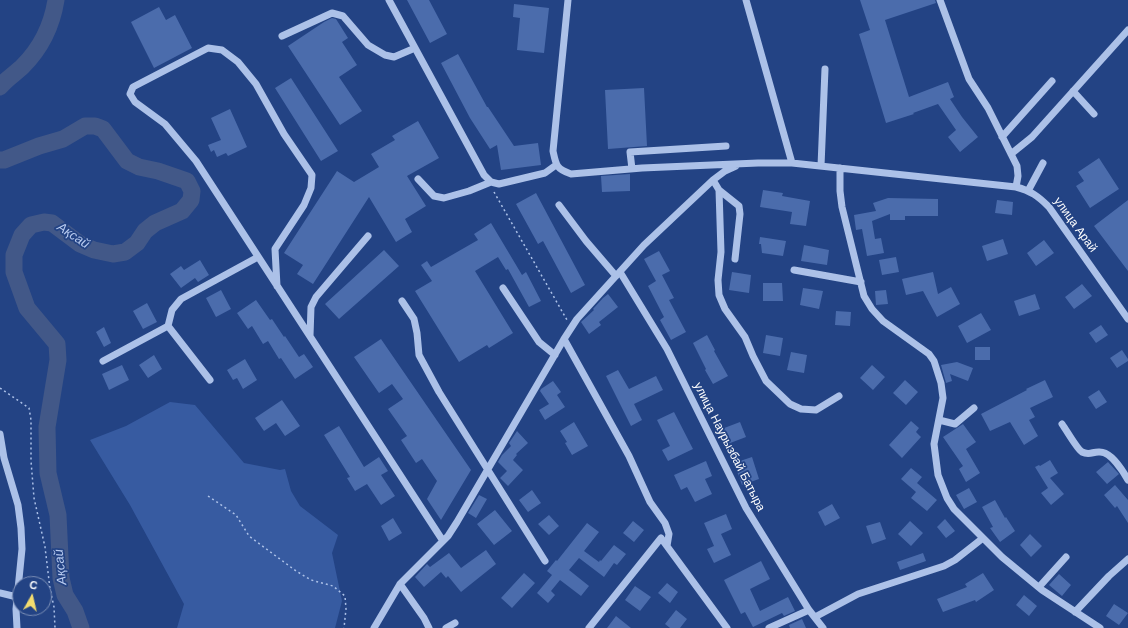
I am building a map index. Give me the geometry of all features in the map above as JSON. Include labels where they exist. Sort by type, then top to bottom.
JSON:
[{"type":"street","points":[[389,0],[484,174],[491,182],[499,184],[545,173],[556,165],[553,151],[568,0]]},
{"type":"street","points":[[746,0],[792,163]]},
{"type":"street","points":[[940,0],[969,79],[988,108],[1017,166],[1018,176],[1016,186]]},
{"type":"street","points":[[282,36],[332,13],[343,16],[368,45],[385,55],[394,57],[416,48]]},
{"type":"street","points":[[1011,154],[1032,137],[1128,30]]},
{"type":"street","points":[[277,286],[275,249],[304,205],[311,188],[312,175],[284,134],[256,84],[238,62],[222,50],[208,48],[132,86],[130,94],[135,102],[166,124],[196,161],[258,257],[443,541]]},
{"type":"street","points":[[821,166],[825,70]]},
{"type":"street","points":[[1002,137],[1052,81]]},
{"type":"street","points":[[1073,91],[1094,114]]},
{"type":"street","points":[[632,169],[630,152],[726,146]]},
{"type":"street","name":"улица Арай","points":[[556,165],[562,171],[571,174],[632,169],[758,163],[792,163],[1016,186],[1038,197],[1049,207],[1128,318]]},
{"type":"street","points":[[1028,191],[1043,163]]},
{"type":"street","points":[[374,628],[400,584],[448,536],[554,355],[577,320],[644,245],[713,180],[725,171],[740,164]]},
{"type":"street","points":[[840,168],[842,207],[864,296],[883,321],[929,354],[934,361],[941,383],[943,398],[934,444],[938,475],[947,498],[954,509],[1002,557],[1039,588],[1100,628]]},
{"type":"street","points":[[418,179],[434,196],[444,198],[469,191],[491,182]]},
{"type":"street","points":[[713,180],[719,190],[738,206],[740,214],[735,259]]},
{"type":"street","points":[[719,190],[721,252],[718,280],[719,295],[724,309],[746,337],[753,356],[766,381],[790,404],[801,410],[816,410],[839,396]]},
{"type":"street","name":"улица Наурызбай Батыра","points":[[559,205],[586,242],[618,274],[667,349],[746,508],[809,610],[823,628]]},
{"type":"street","points":[[310,336],[311,307],[316,297],[368,236]]},
{"type":"street","points":[[103,362],[168,326],[172,310],[181,299],[258,257]]},
{"type":"street","points":[[794,270],[861,282]]},
{"type":"street","points":[[503,288],[539,342],[554,355]]},
{"type":"street","points":[[402,301],[414,320],[419,355],[439,392],[545,561]]},
{"type":"street","points":[[168,326],[210,380]]},
{"type":"street","points":[[564,339],[629,456],[650,502],[665,523],[669,534],[667,546]]},
{"type":"street","points":[[939,420],[955,424],[974,408]]},
{"type":"street","points":[[1062,424],[1080,451],[1088,454],[1101,452],[1108,454],[1126,472],[1128,480]]},
{"type":"street","points":[[0,434],[2,458],[18,505],[22,549],[19,576]]},
{"type":"street","points":[[590,628],[661,538],[727,628]]},
{"type":"street","points":[[815,617],[858,594],[944,566],[983,538]]},
{"type":"street","points":[[1039,588],[1066,557]]},
{"type":"street","points":[[1075,612],[1109,576],[1128,559]]},
{"type":"street","points":[[400,584],[424,618],[428,628]]},
{"type":"street","points":[[0,593],[12,596]]},
{"type":"street","points":[[769,628],[809,610]]},
{"type":"street","points":[[16,616],[17,628]]},
{"type":"street","points":[[446,628],[455,623]]},
{"type":"path","points":[[491,182],[494,193],[567,321],[573,326]]},
{"type":"path","points":[[0,388],[28,408],[31,420],[31,461],[34,498],[45,547],[50,589],[54,607],[55,628]]},
{"type":"path","points":[[208,496],[236,515],[250,536],[296,571],[311,580],[333,586],[346,596],[344,628]]},
{"type":"shaded area","points":[[170,402],[195,405],[244,463],[280,470],[285,469],[291,491],[300,506],[338,535],[332,553],[342,601],[335,628],[177,628],[184,604],[130,505],[90,440],[126,426]]},
{"type":"building","points":[[407,0],[429,0],[447,34],[430,43]]},
{"type":"building","points":[[860,0],[935,0],[936,3],[885,20],[909,97],[948,82],[954,97],[950,99],[978,137],[960,152],[948,137],[956,130],[938,104],[886,123],[859,34],[870,30]]},
{"type":"building","points":[[514,4],[549,8],[544,53],[517,50],[520,18],[513,17]]},
{"type":"building","points":[[159,7],[166,20],[175,15],[192,48],[154,68],[131,22]]},
{"type":"building","points":[[332,18],[336,19],[348,38],[342,42],[357,65],[339,77],[362,111],[340,125],[288,46]]},
{"type":"building","points":[[458,54],[487,107],[514,146],[538,143],[541,165],[501,170],[497,145],[490,149],[470,118],[441,63]]},
{"type":"building","points":[[291,78],[338,151],[321,161],[275,88]]},
{"type":"building","points":[[644,88],[647,146],[608,149],[605,90]]},
{"type":"building","points":[[230,109],[247,147],[228,156],[226,153],[217,157],[214,150],[211,152],[208,145],[221,140],[211,118]]},
{"type":"building","points":[[418,121],[439,158],[407,176],[426,206],[405,219],[412,232],[396,242],[369,197],[313,284],[297,274],[303,265],[284,253],[337,171],[354,182],[379,167],[371,154],[395,140],[392,136]]},
{"type":"building","points":[[1099,158],[1119,189],[1090,208],[1076,186],[1084,181],[1078,172]]},
{"type":"building","points":[[630,174],[630,191],[602,192],[601,176]]},
{"type":"building","points":[[763,190],[783,193],[782,196],[810,201],[806,226],[790,224],[792,212],[760,207]]},
{"type":"building","points":[[536,193],[585,285],[571,293],[543,241],[538,244],[516,204]]},
{"type":"building","points":[[888,198],[938,199],[938,216],[905,216],[905,220],[890,220],[890,214],[872,221],[875,239],[881,238],[884,253],[867,256],[862,229],[856,230],[854,215],[876,211],[873,203]]},
{"type":"building","points":[[997,200],[1013,202],[1012,215],[995,213]]},
{"type":"building","points":[[1128,200],[1128,271],[1094,226]]},
{"type":"building","points":[[491,223],[522,275],[526,272],[541,301],[529,307],[508,269],[506,270],[498,257],[475,271],[513,333],[489,348],[487,345],[459,362],[415,291],[432,281],[421,265],[427,261],[431,267],[478,240],[474,234]]},
{"type":"building","points":[[760,237],[786,241],[783,256],[762,253],[761,244],[759,244]]},
{"type":"building","points":[[1003,239],[1008,254],[987,261],[982,246]]},
{"type":"building","points":[[1044,240],[1054,253],[1036,266],[1027,253]]},
{"type":"building","points":[[804,245],[829,250],[827,265],[801,261]]},
{"type":"building","points":[[384,250],[399,266],[339,319],[325,304]]},
{"type":"building","points":[[659,251],[670,271],[662,275],[674,298],[669,300],[686,332],[671,340],[660,320],[664,317],[648,286],[656,281],[644,259]]},
{"type":"building","points":[[896,257],[899,272],[882,275],[879,260]]},
{"type":"building","points":[[200,260],[209,275],[198,282],[195,278],[181,288],[170,274],[181,266],[184,270]]},
{"type":"building","points":[[732,272],[751,275],[749,293],[729,290]]},
{"type":"building","points":[[933,272],[938,294],[951,287],[960,304],[937,317],[923,291],[906,295],[902,279]]},
{"type":"building","points":[[763,283],[782,283],[783,301],[763,301]]},
{"type":"building","points":[[1082,284],[1092,296],[1074,309],[1065,297]]},
{"type":"building","points":[[803,288],[823,291],[819,309],[800,305]]},
{"type":"building","points":[[221,290],[231,309],[216,317],[206,298]]},
{"type":"building","points":[[886,290],[888,304],[876,305],[875,291]]},
{"type":"building","points":[[608,294],[618,307],[599,322],[601,325],[589,334],[581,322]]},
{"type":"building","points":[[1035,294],[1040,309],[1019,316],[1014,301]]},
{"type":"building","points":[[256,300],[270,320],[272,319],[284,337],[285,336],[299,357],[304,354],[313,367],[295,379],[281,358],[279,359],[268,341],[263,344],[252,326],[248,329],[237,313]]},
{"type":"building","points":[[147,303],[157,322],[143,329],[133,311]]},
{"type":"building","points":[[836,311],[851,312],[850,326],[835,325]]},
{"type":"building","points":[[981,313],[991,330],[967,343],[958,326]]},
{"type":"building","points":[[1101,325],[1108,335],[1096,343],[1089,333]]},
{"type":"building","points":[[104,327],[111,343],[104,347],[96,332]]},
{"type":"building","points":[[707,335],[728,376],[713,384],[693,343]]},
{"type":"building","points":[[766,335],[783,338],[780,356],[763,353]]},
{"type":"building","points":[[381,339],[471,470],[441,520],[427,499],[437,481],[422,459],[416,463],[401,440],[407,436],[388,409],[403,399],[392,384],[379,393],[354,357]]},
{"type":"building","points":[[975,347],[990,347],[990,360],[975,360]]},
{"type":"building","points":[[1122,350],[1128,361],[1117,368],[1110,358]]},
{"type":"building","points":[[791,352],[807,355],[804,373],[787,370]]},
{"type":"building","points":[[154,355],[162,369],[148,378],[139,365]]},
{"type":"building","points":[[245,359],[257,380],[243,389],[237,378],[233,380],[227,370]]},
{"type":"building","points":[[957,362],[973,368],[968,381],[950,374],[952,381],[946,383],[941,365]]},
{"type":"building","points":[[122,365],[129,380],[109,390],[102,374]]},
{"type":"building","points":[[872,365],[885,377],[873,390],[860,378]]},
{"type":"building","points":[[618,370],[629,389],[656,376],[663,390],[634,404],[642,420],[631,426],[606,376]]},
{"type":"building","points":[[905,380],[918,392],[906,405],[893,393]]},
{"type":"building","points":[[1045,380],[1053,397],[1030,408],[1035,417],[1029,420],[1038,436],[1024,445],[1010,422],[990,431],[981,414]]},
{"type":"building","points":[[553,381],[561,392],[557,395],[565,407],[545,420],[539,410],[549,404],[540,391]]},
{"type":"building","points":[[1099,390],[1107,402],[1096,409],[1088,397]]},
{"type":"building","points":[[282,400],[300,426],[285,436],[276,423],[264,431],[255,418]]},
{"type":"building","points":[[674,412],[693,449],[668,461],[662,450],[670,446],[657,420]]},
{"type":"building","points":[[911,421],[919,428],[916,432],[921,437],[902,458],[889,445]]},
{"type":"building","points":[[574,422],[588,446],[572,455],[565,443],[567,442],[560,431]]},
{"type":"building","points":[[740,422],[746,437],[725,445],[719,430]]},
{"type":"building","points":[[963,424],[976,442],[966,449],[980,473],[966,482],[959,469],[963,466],[943,437]]},
{"type":"building","points":[[339,426],[364,467],[379,457],[388,471],[381,475],[395,496],[381,505],[367,484],[355,491],[347,478],[350,477],[324,435]]},
{"type":"building","points":[[517,431],[528,443],[516,454],[517,455],[513,460],[523,470],[508,486],[500,478],[507,471],[498,462],[502,455],[511,446],[509,443]]},
{"type":"building","points":[[752,457],[759,479],[742,485],[734,463]]},
{"type":"building","points":[[1050,460],[1058,473],[1050,478],[1064,494],[1051,505],[1041,493],[1048,488],[1035,467],[1040,466]]},
{"type":"building","points":[[706,461],[712,476],[705,479],[712,494],[695,502],[687,487],[681,490],[674,475]]},
{"type":"building","points":[[1108,462],[1119,474],[1107,484],[1096,472]]},
{"type":"building","points":[[911,468],[922,477],[917,483],[937,500],[927,511],[911,498],[916,492],[901,479]]},
{"type":"building","points":[[1115,485],[1128,500],[1128,523],[1117,506],[1115,508],[1104,495]]},
{"type":"building","points":[[969,488],[977,502],[964,509],[956,495]]},
{"type":"building","points":[[532,490],[541,503],[528,512],[519,500]]},
{"type":"building","points":[[479,495],[487,499],[476,518],[468,513]]},
{"type":"building","points":[[995,500],[1005,518],[1006,517],[1015,531],[1000,542],[990,528],[993,527],[982,507]]},
{"type":"building","points":[[832,504],[840,518],[825,526],[818,512]]},
{"type":"building","points":[[495,510],[512,531],[494,545],[477,524]]},
{"type":"building","points":[[726,514],[732,529],[721,534],[731,555],[714,563],[707,549],[714,546],[704,523]]},
{"type":"building","points":[[549,515],[559,526],[549,535],[538,524]]},
{"type":"building","points":[[393,518],[402,533],[389,541],[381,526]]},
{"type":"building","points":[[945,519],[955,531],[946,538],[937,527]]},
{"type":"building","points":[[633,521],[644,530],[634,542],[623,533]]},
{"type":"building","points":[[910,521],[923,533],[911,546],[898,534]]},
{"type":"building","points":[[880,522],[886,539],[872,544],[866,526]]},
{"type":"building","points":[[587,523],[599,532],[584,551],[599,562],[614,545],[626,554],[617,565],[614,563],[604,577],[579,558],[569,570],[589,586],[581,596],[560,580],[551,591],[555,595],[548,603],[537,593],[552,575],[547,571],[556,560],[557,561]]},
{"type":"building","points":[[1030,534],[1042,546],[1031,557],[1020,545]]},
{"type":"building","points":[[486,550],[496,564],[461,592],[448,576],[446,578],[441,572],[424,587],[415,577],[427,564],[430,567],[449,553],[461,568]]},
{"type":"building","points":[[923,553],[926,561],[900,570],[897,562]]},
{"type":"building","points":[[761,561],[770,579],[750,589],[760,611],[788,597],[795,611],[784,616],[782,613],[753,627],[745,612],[741,614],[724,580]]},
{"type":"building","points":[[524,573],[535,583],[512,608],[501,598]]},
{"type":"building","points":[[983,573],[994,590],[976,602],[975,600],[943,612],[937,599],[967,587],[965,584]]},
{"type":"building","points":[[1059,574],[1071,585],[1062,596],[1049,585]]},
{"type":"building","points":[[667,583],[678,592],[670,603],[658,593]]},
{"type":"building","points":[[635,586],[651,597],[640,611],[625,600]]},
{"type":"building","points":[[1024,595],[1037,606],[1029,616],[1016,605]]},
{"type":"building","points":[[1114,604],[1128,613],[1119,625],[1106,616]]},
{"type":"building","points":[[676,610],[687,619],[680,628],[670,628],[665,624]]},
{"type":"building","points":[[616,616],[631,628],[607,628]]},
{"type":"building","points":[[802,619],[806,628],[790,628],[789,625]]},
{"type":"waterway","name":"Ақсай","points":[[0,87],[23,66],[35,52],[49,27],[56,0]]},
{"type":"waterway","name":"Ақсай","points":[[0,160],[4,160],[39,146],[63,139],[85,126],[95,126],[103,129],[127,161],[139,167],[158,171],[187,181],[192,191],[191,200],[182,211],[155,223],[145,231],[137,243],[125,252],[113,254],[94,250],[80,244],[52,223],[44,222],[31,225],[22,235],[14,255],[14,272],[27,308],[57,344],[58,360],[47,427],[48,473],[58,515],[61,578],[65,595],[75,611],[81,628]]}]
